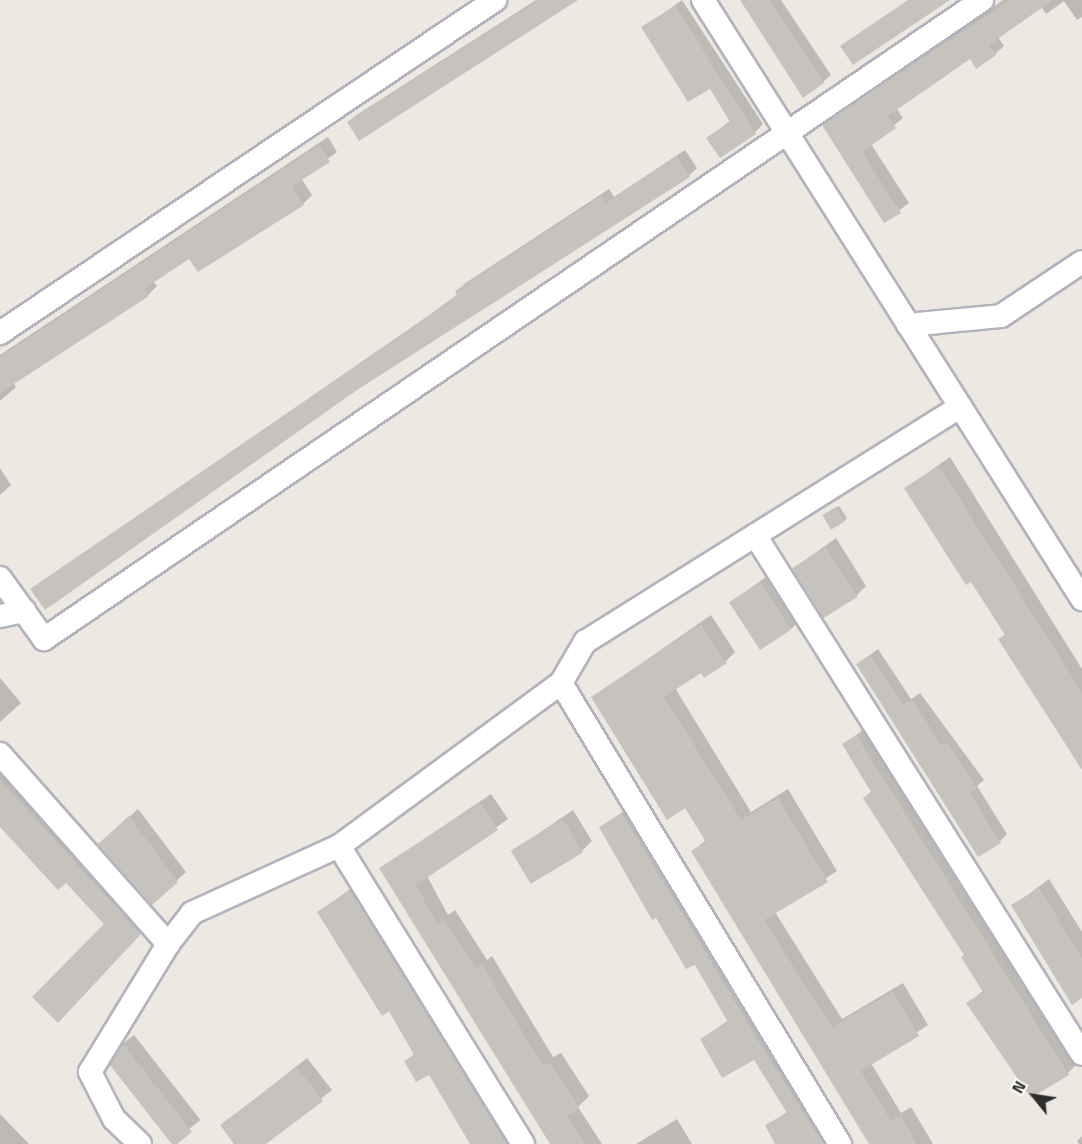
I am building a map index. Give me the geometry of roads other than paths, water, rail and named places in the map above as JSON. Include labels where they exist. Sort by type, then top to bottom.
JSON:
[{"type":"street","points":[[0,333],[495,0]]},
{"type":"street","points":[[703,0],[1082,599]]},
{"type":"street","points":[[0,578],[44,639],[982,0]]},
{"type":"street","points":[[908,324],[1001,316],[1082,262]]},
{"type":"street","points":[[140,1144],[114,1119],[90,1072],[168,944],[192,913],[339,846],[561,683],[585,642],[960,407]]},
{"type":"street","points":[[755,535],[1082,1054]]},
{"type":"street","points":[[0,616],[24,611]]},
{"type":"street","points":[[561,683],[840,1144]]},
{"type":"street","points":[[0,754],[168,944]]},
{"type":"street","points":[[339,846],[524,1144]]}]
